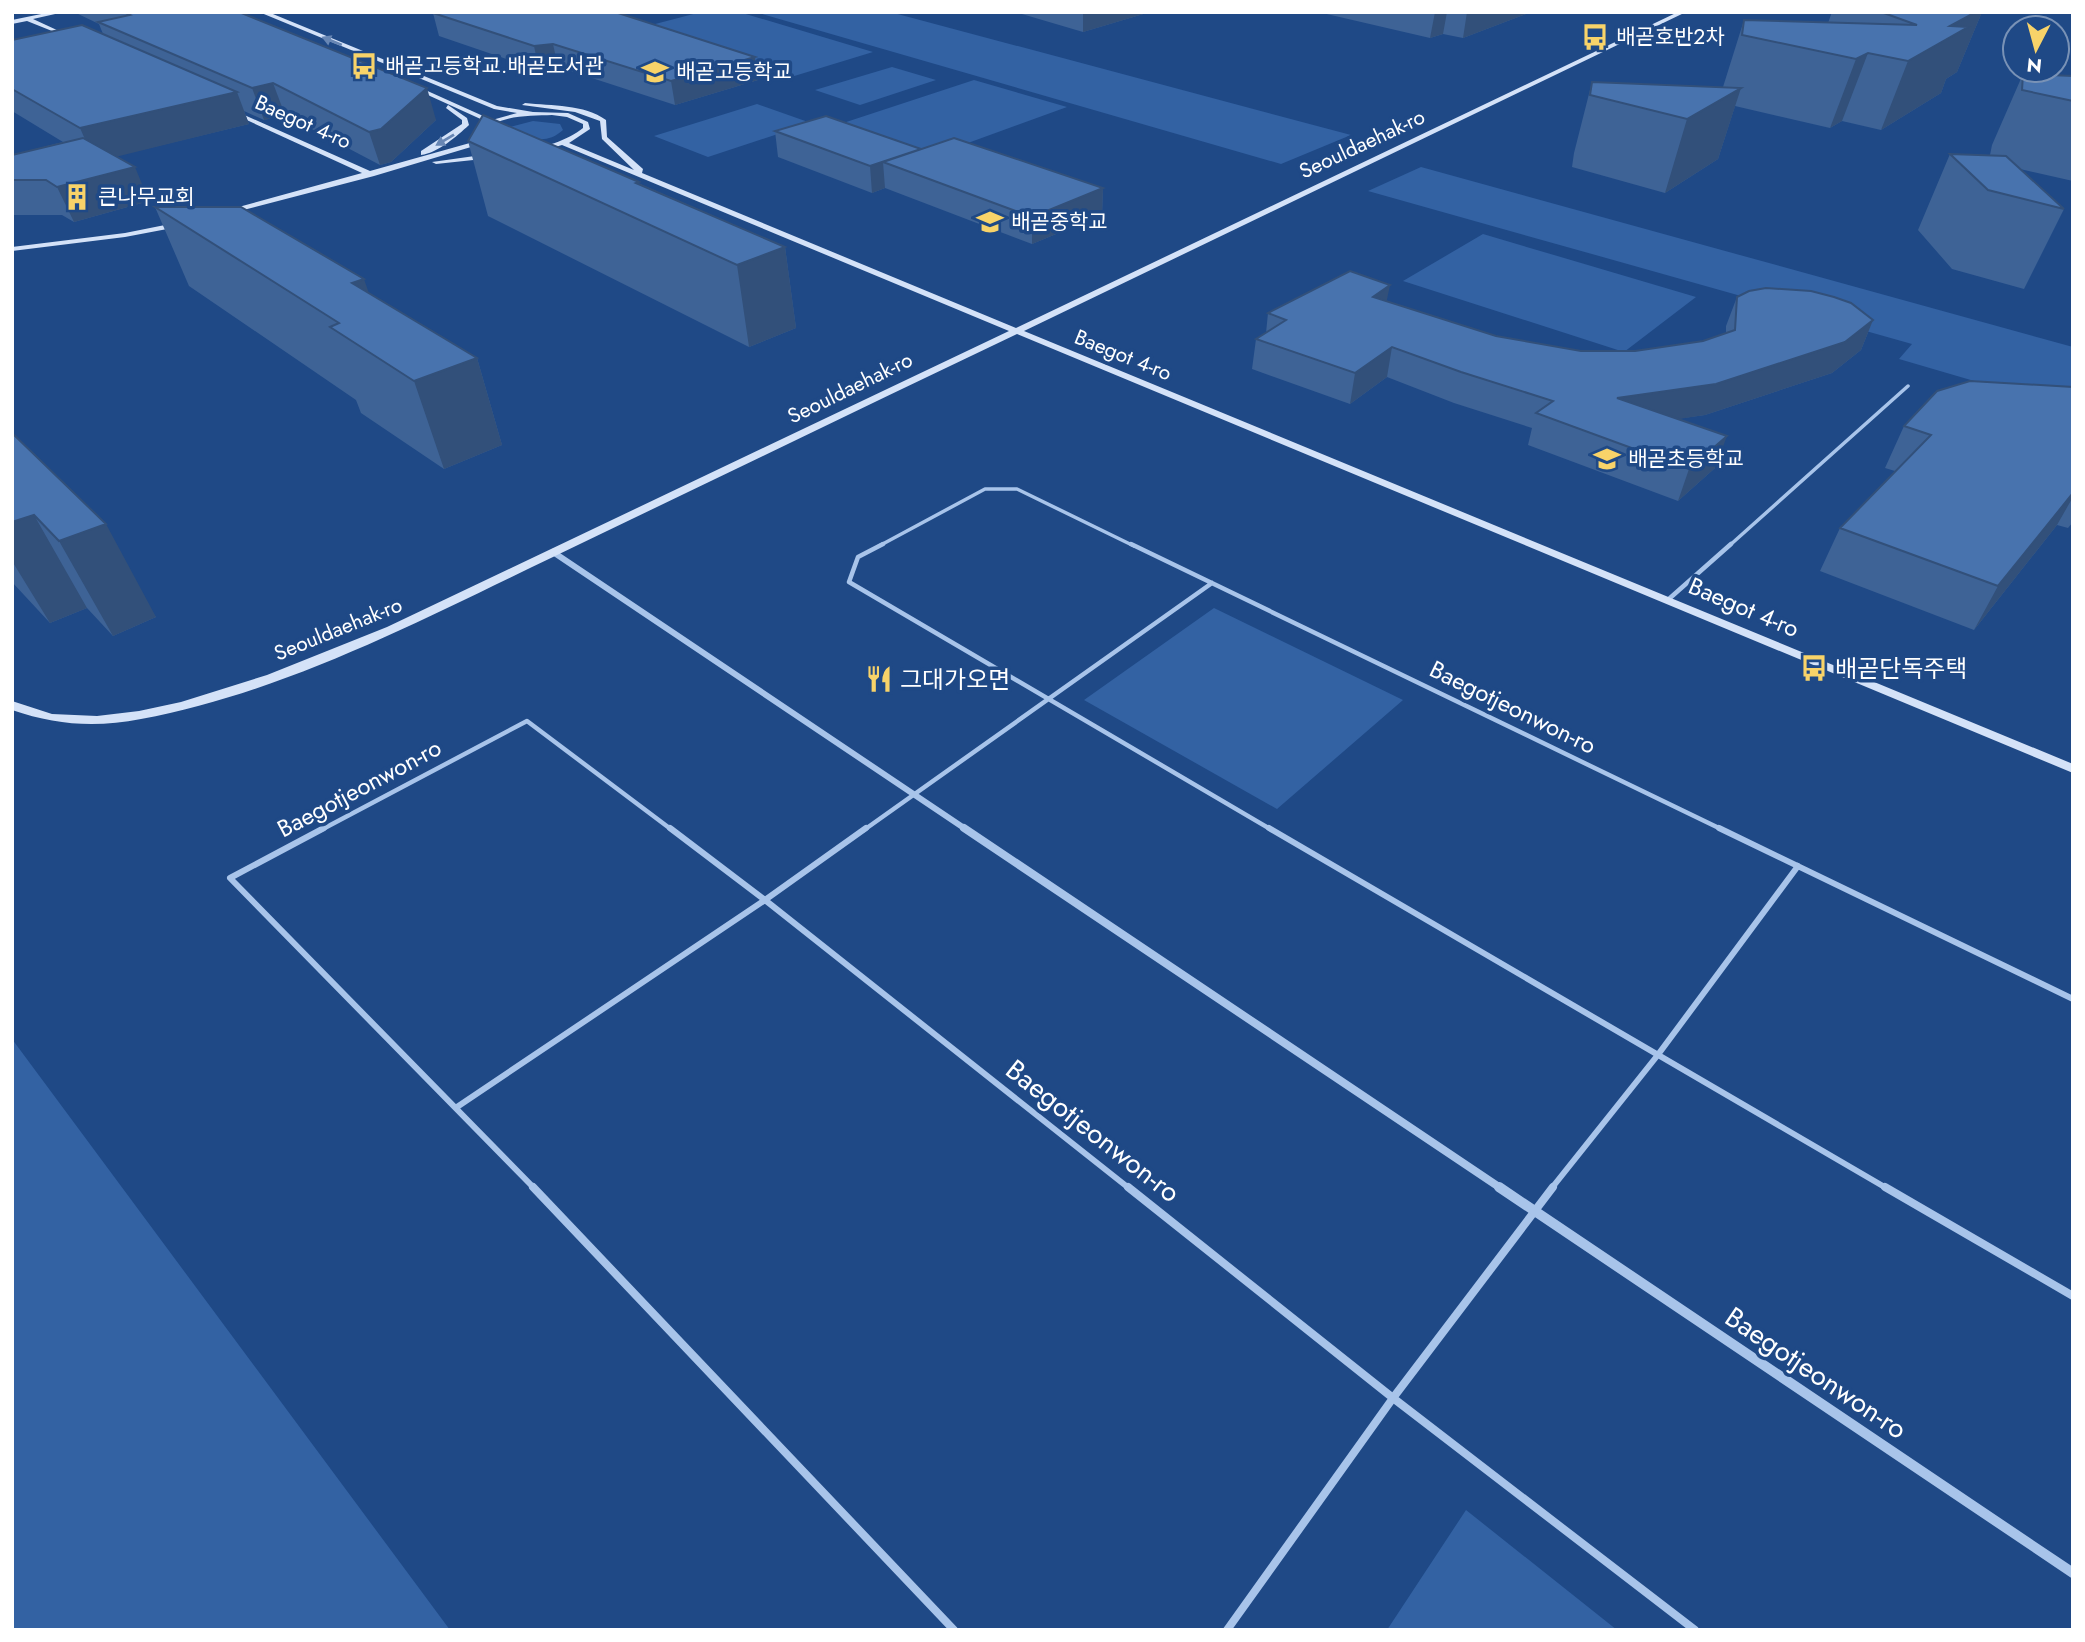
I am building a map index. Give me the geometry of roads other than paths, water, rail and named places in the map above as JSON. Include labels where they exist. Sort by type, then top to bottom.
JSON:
[{"type":"main road","points":[[12,22],[61,12]]},
{"type":"main road","points":[[262,12],[496,108],[534,114],[568,115],[586,123],[587,129],[582,135],[564,143],[521,150],[504,149],[481,142],[477,137],[479,131],[487,125],[534,114]]},
{"type":"main road","name":"Seouldaehak-ro","points":[[12,705],[57,719],[115,719],[187,704],[263,680],[391,630],[1683,12]]},
{"type":"main road","points":[[28,19],[79,42]]},
{"type":"main road","points":[[402,82],[485,118],[489,121],[487,125]]},
{"type":"main road","points":[[433,82],[497,100],[593,114],[603,120],[604,138],[649,179]]},
{"type":"main road","points":[[398,167],[448,139],[466,125],[466,119],[414,86]]},
{"type":"main road","name":"Baegot 4-ro","points":[[219,105],[371,174]]},
{"type":"main road","name":"Baegot 4-ro","points":[[212,217],[481,142]]},
{"type":"main road","name":"Baegot 4-ro","points":[[564,143],[1012,331],[1670,598],[2073,769]]},
{"type":"main road","points":[[398,167],[511,155],[543,156]]},
{"type":"main road","points":[[595,167],[649,179]]},
{"type":"main road","points":[[12,250],[187,223]]},
{"type":"street","name":"Baegotjeonwon-ro","points":[[553,552],[2073,1573]]},
{"type":"lane","name":"Baegot 4-ro","points":[[1670,598],[1908,386]]},
{"type":"lane","name":"Baegotjeonwon-ro","points":[[2073,999],[1017,489],[985,489],[858,557],[849,582],[1657,1056],[2073,1296]]},
{"type":"lane","points":[[457,1107],[765,900],[912,793],[1212,583]]},
{"type":"lane","name":"Baegotjeonwon-ro","points":[[954,1630],[457,1107],[230,878],[527,721],[765,900],[1393,1398],[1695,1630]]},
{"type":"lane","points":[[1227,1630],[1393,1398],[1534,1211],[1657,1056],[1798,866]]},
{"type":"place","name":"배곧호반2차","points":[[1595,37]]},
{"type":"place","name":"배곧고등학교.배곧도서관","points":[[364,66]]},
{"type":"place","name":"배곧고등학교","points":[[655,72]]},
{"type":"place","name":"큰나무교회","points":[[77,197]]},
{"type":"place","name":"배곧중학교","points":[[990,222]]},
{"type":"place","name":"배곧초등학교","points":[[1607,459]]},
{"type":"place","name":"배곧단독주택","points":[[1814,668]]},
{"type":"place","name":"그대가오면","points":[[879,679]]}]
